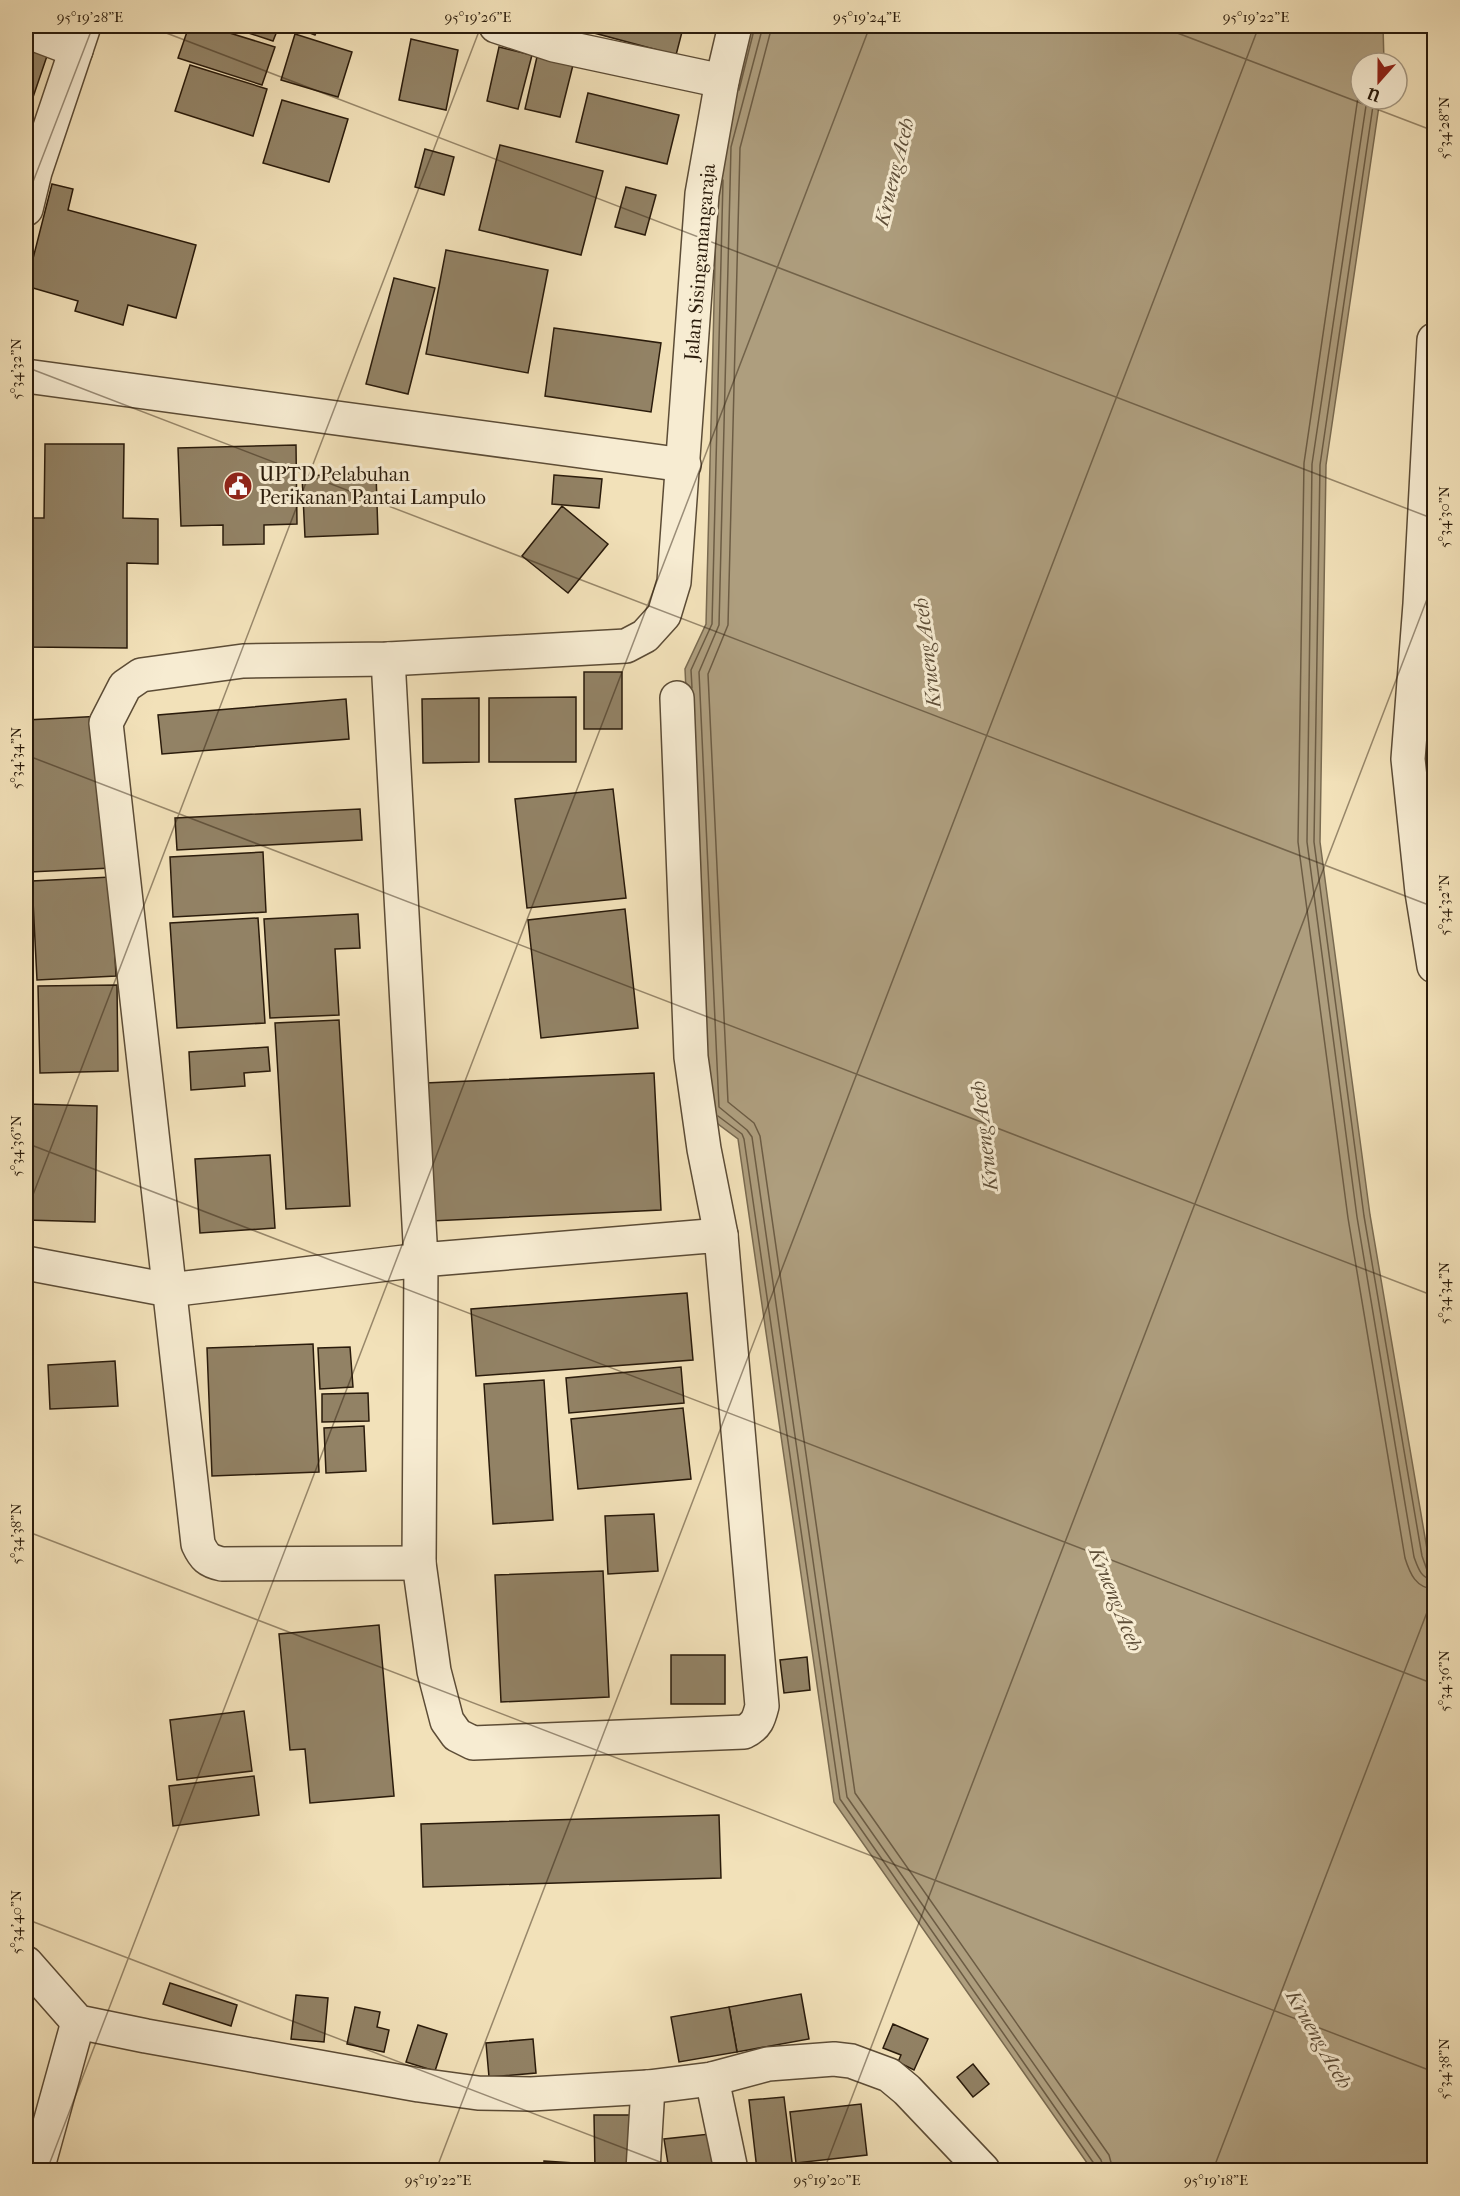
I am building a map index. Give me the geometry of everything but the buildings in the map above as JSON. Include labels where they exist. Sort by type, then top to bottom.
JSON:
[{"type":"street","points":[[495,26],[554,45],[722,81]]},
{"type":"street","name":"Jalan Sisingamangaraja","points":[[419,1563],[222,1563],[210,1561],[204,1557],[198,1544],[106,723],[126,686],[141,675],[243,661],[388,659],[626,646],[645,636],[664,615],[674,582],[702,194],[722,81],[735,26]]},
{"type":"street","points":[[26,31],[80,38],[35,172],[26,209]]},
{"type":"street","points":[[1434,342],[1427,606],[1408,759],[1422,892],[1434,966]]},
{"type":"street","points":[[26,376],[684,465]]},
{"type":"street","points":[[388,659],[421,1260],[419,1563],[434,1671],[447,1720],[457,1736],[474,1743],[744,1732],[751,1729],[758,1721],[762,1706],[721,1235],[691,1057],[677,698]]},
{"type":"street","points":[[26,1263],[169,1290],[421,1260],[721,1235]]},
{"type":"street","points":[[26,1963],[78,2022],[407,2083],[478,2093],[531,2094],[648,2087],[712,2079],[768,2064],[834,2059],[851,2061],[889,2075],[907,2090],[983,2170]]},
{"type":"street","points":[[38,2170],[78,2022]]},
{"type":"street","points":[[712,2079],[731,2170]]},
{"type":"street","points":[[642,2170],[648,2087]]},
{"type":"water","name":"Krueng Aceh","points":[[750,26],[1383,26],[1384,51],[1349,51],[1349,111],[1378,111],[1326,465],[1320,842],[1370,1215],[1428,1555],[1434,1573],[1434,2170],[1092,2170],[834,1802],[738,1139],[706,1115],[685,669],[706,624],[718,144]]},
{"type":"place","name":"UPTD Pelabuhan Perikanan Pantai Lampulo","points":[[238,486]]}]
